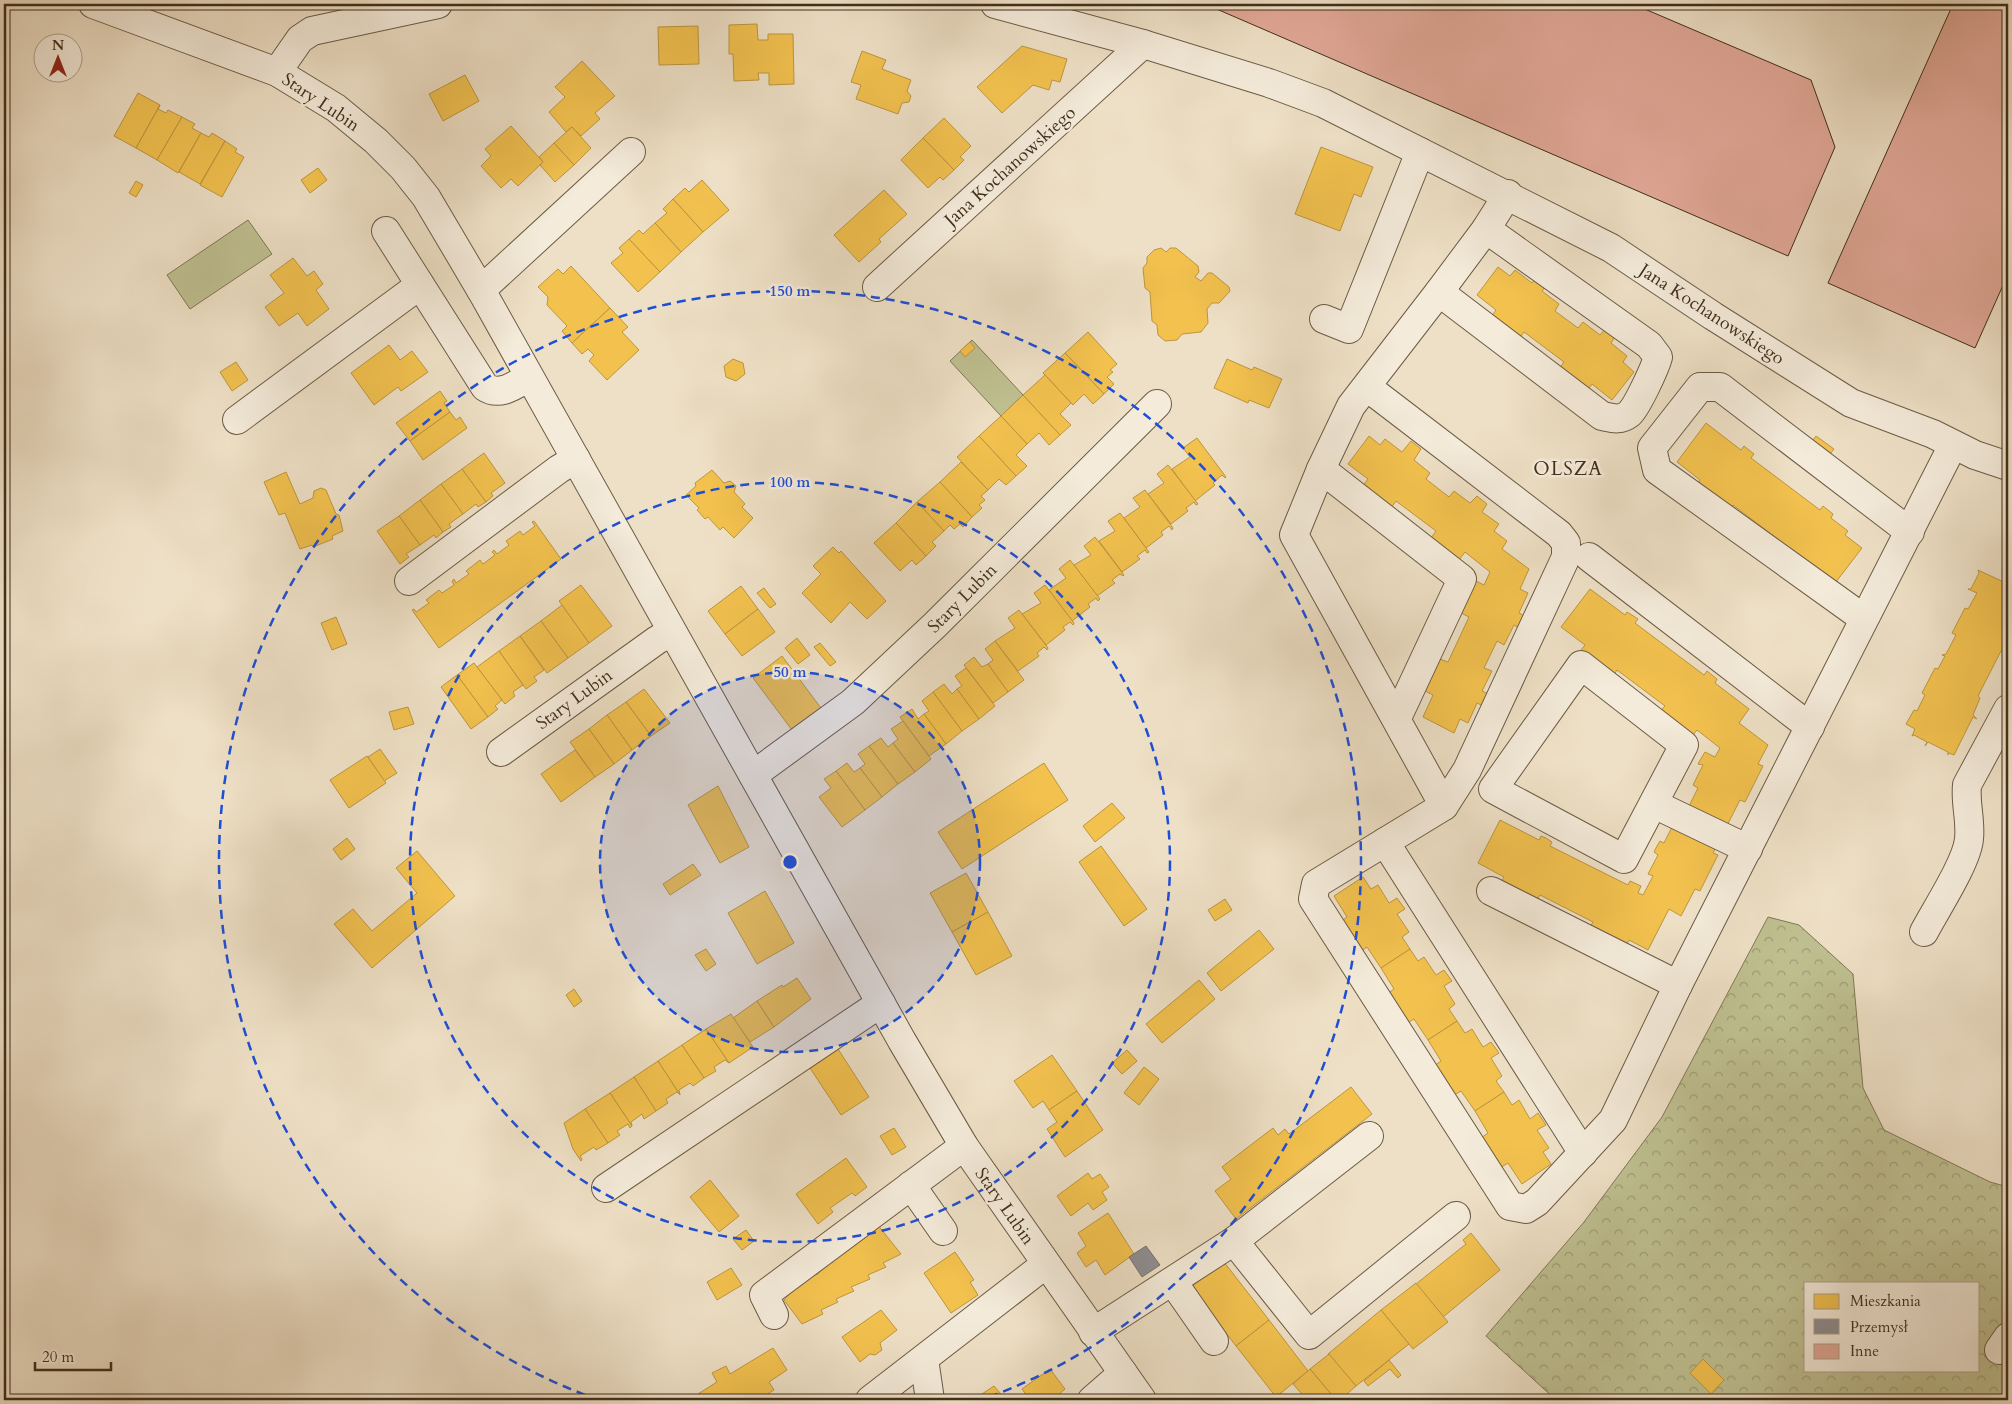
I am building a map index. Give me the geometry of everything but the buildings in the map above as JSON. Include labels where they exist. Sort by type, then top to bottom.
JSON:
[{"type":"street","name":"Stary Lubin","points":[[93,4],[277,72],[309,90],[336,108],[376,141],[403,168],[426,197],[481,290],[881,1003],[964,1146],[1142,1400]]},
{"type":"street","points":[[277,72],[300,39],[312,31],[438,4]]},
{"type":"street","name":"Jana Kochanowskiego","points":[[995,4],[1143,44],[1269,82],[1323,103],[1508,194],[1611,248],[1713,316],[1851,403],[1933,434],[1953,445],[2008,466]]},
{"type":"street","name":"Jana Kochanowskiego","points":[[877,287],[1143,44]]},
{"type":"street","points":[[481,290],[631,152]]},
{"type":"street","points":[[1324,319],[1350,329],[1420,152]]},
{"type":"street","points":[[1444,806],[1294,535],[1321,468],[1350,406],[1367,387],[1486,229],[1508,194]]},
{"type":"street","points":[[1439,292],[1602,416],[1616,420],[1629,414],[1654,370],[1658,357],[1649,344],[1486,229]]},
{"type":"street","points":[[386,231],[485,387],[492,392],[499,392],[530,377]]},
{"type":"street","points":[[237,420],[420,285]]},
{"type":"street","points":[[1367,387],[1559,534],[1566,544],[1566,557],[1467,770],[1444,806],[1316,884],[1313,899],[1510,1206],[1526,1209],[1538,1202],[1613,1120],[1678,985],[1810,727],[1863,618],[1910,532],[1953,445]]},
{"type":"street","points":[[1863,618],[1657,470],[1652,448],[1700,387],[1720,387],[1910,532]]},
{"type":"street","name":"Stary Lubin","points":[[753,775],[853,702],[935,625],[1157,404]]},
{"type":"street","points":[[409,581],[559,469],[576,459]]},
{"type":"street","points":[[1321,468],[1462,580],[1397,718]]},
{"type":"street","points":[[1589,557],[1810,727]]},
{"type":"street","name":"Stary Lubin","points":[[501,752],[657,640],[672,632]]},
{"type":"street","points":[[1581,664],[1684,744],[1654,804],[1624,859],[1493,789],[1581,664]]},
{"type":"street","points":[[1924,932],[1962,859],[1969,841],[1967,785],[2008,709]]},
{"type":"street","points":[[1654,804],[1748,849]]},
{"type":"street","points":[[1385,842],[1583,1153]]},
{"type":"street","points":[[1491,890],[1678,985]]},
{"type":"street","points":[[606,1188],[881,1003]]},
{"type":"street","points":[[1093,1332],[1234,1241],[1369,1136]]},
{"type":"street","points":[[774,1315],[764,1295],[964,1146]]},
{"type":"street","points":[[911,1185],[943,1231]]},
{"type":"street","points":[[1234,1241],[1309,1334],[1456,1216]]},
{"type":"street","points":[[870,1400],[1046,1264]]},
{"type":"street","points":[[1173,1282],[1214,1341]]},
{"type":"street","points":[[924,1360],[930,1400]]},
{"type":"street","points":[[1092,1400],[1123,1374]]},
{"type":"green space","points":[[248,220],[272,254],[190,309],[167,275]]},
{"type":"green space","points":[[972,340],[1023,395],[1001,416],[950,361]]},
{"type":"green space","points":[[1768,917],[1799,925],[1853,974],[1863,1088],[1884,1130],[1990,1182],[2008,1187],[2008,1400],[1556,1400],[1486,1336],[1584,1222],[1662,1117]]},
{"type":"district","name":"OLSZA","points":[[1568,468]]}]
